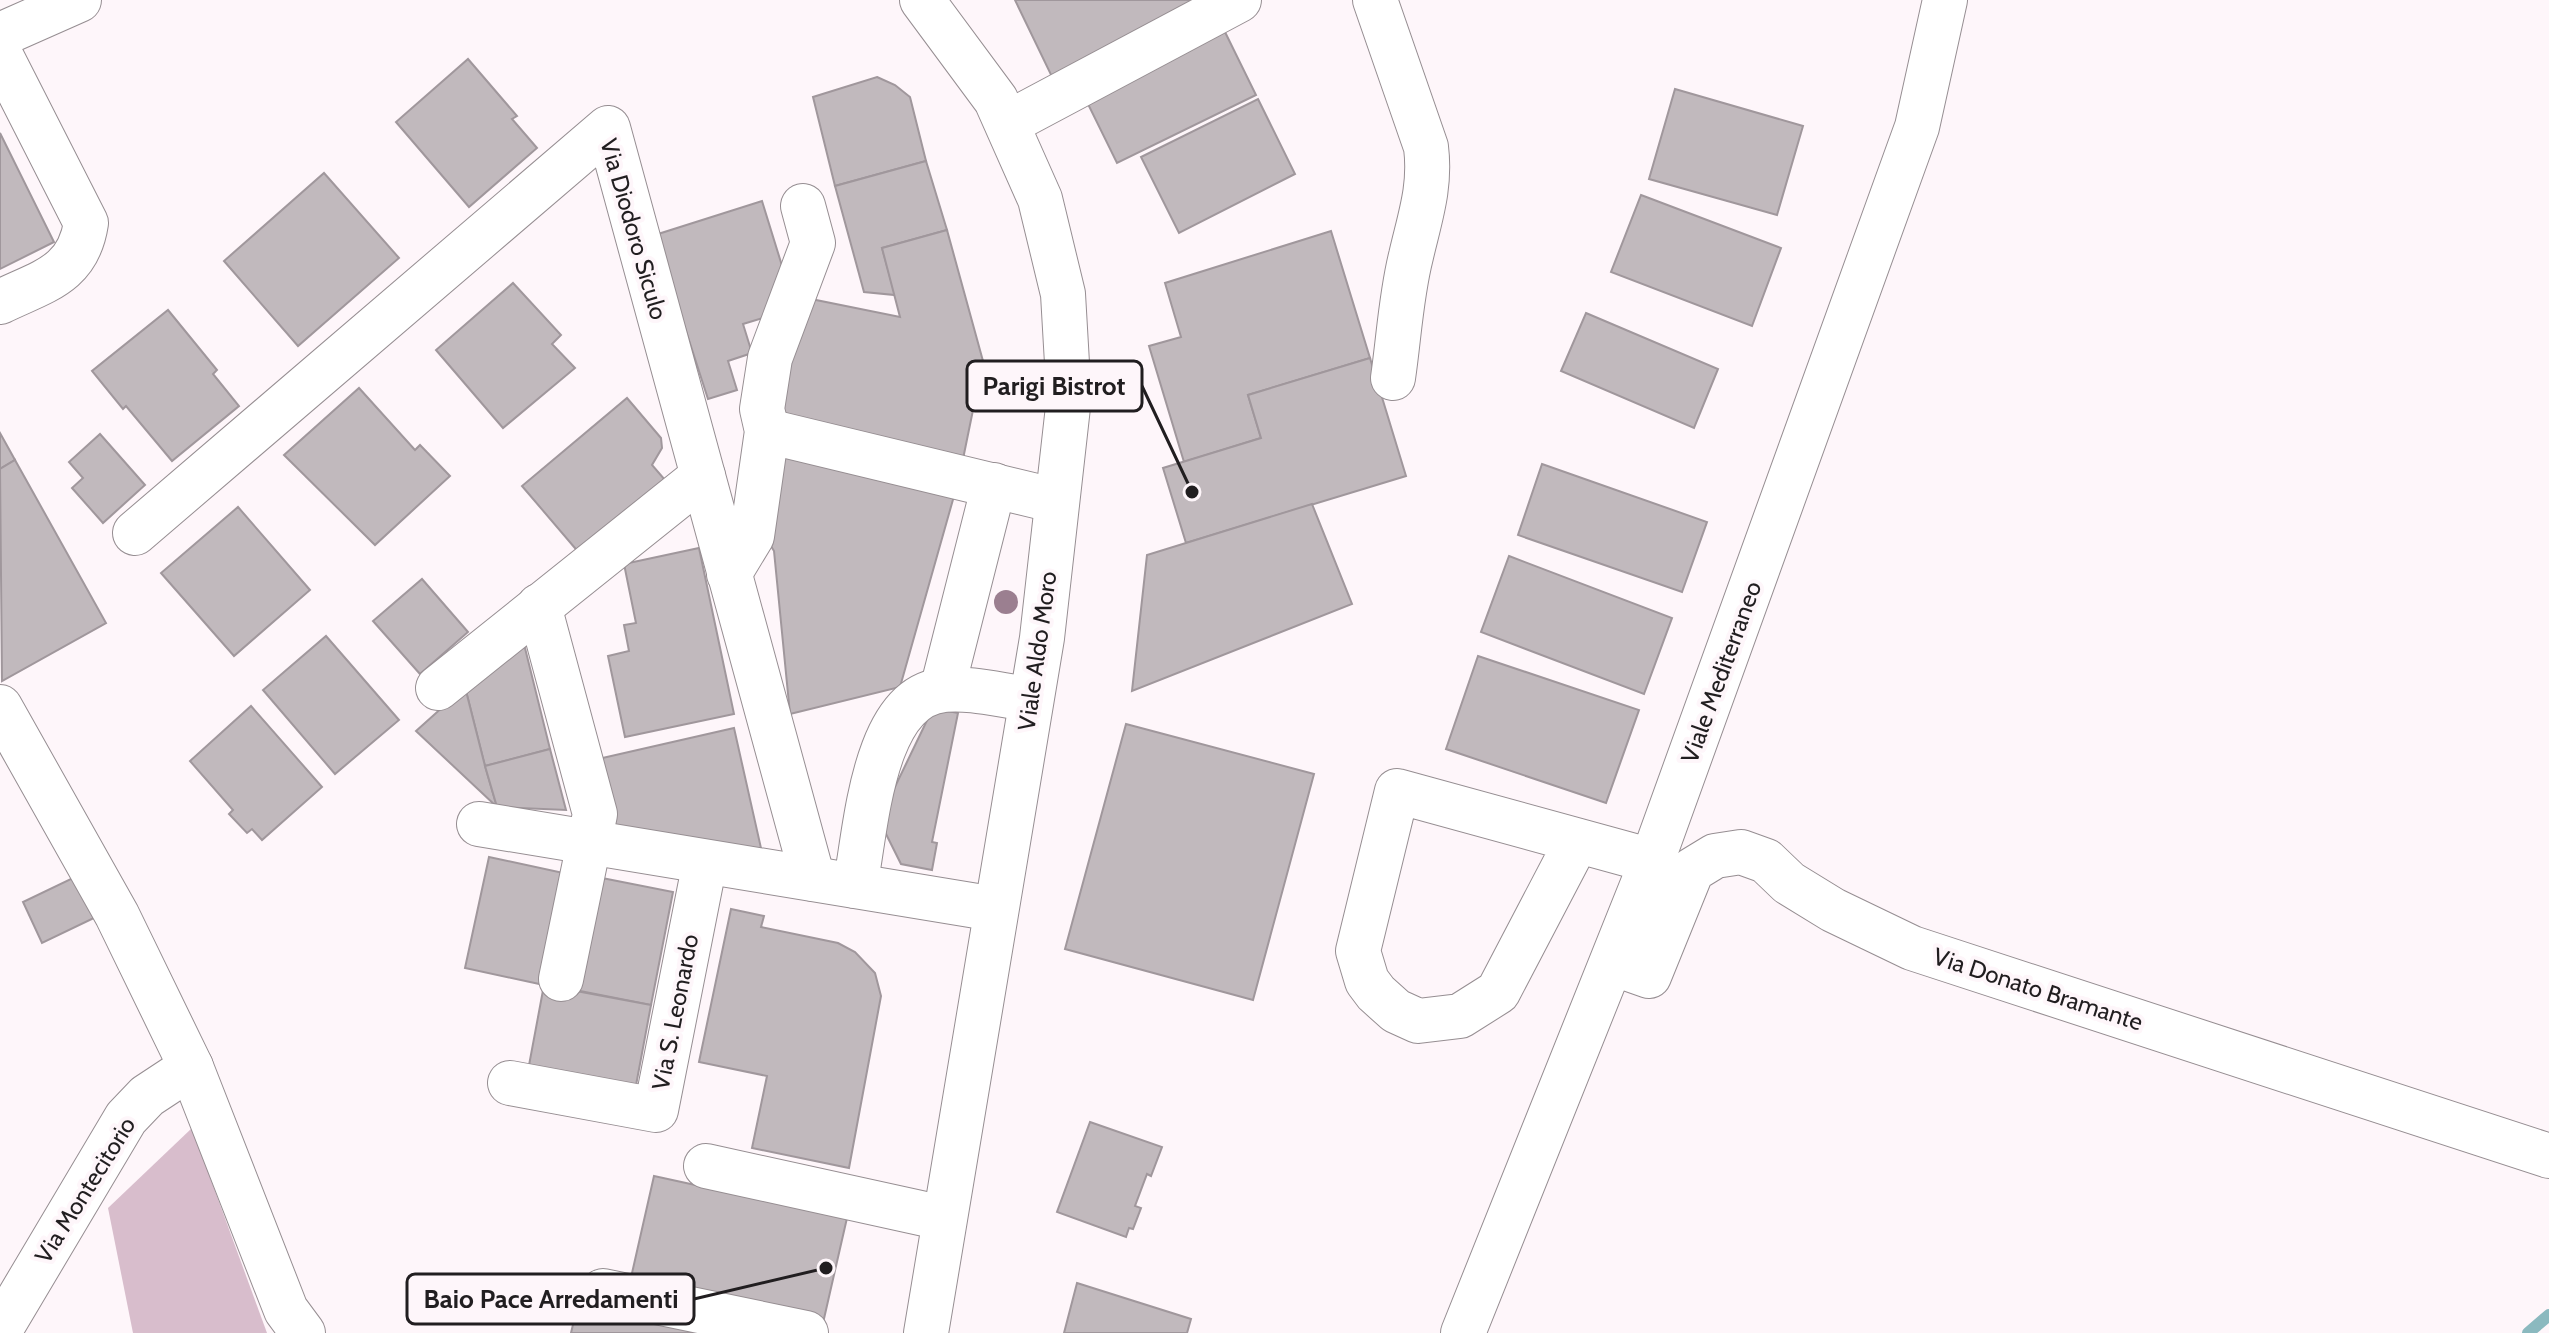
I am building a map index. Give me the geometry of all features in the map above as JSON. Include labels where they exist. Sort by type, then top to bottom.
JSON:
[{"type":"street","points":[[0,35],[79,0]]},
{"type":"street","name":"Viale Aldo Moro","points":[[922,0],[967,57],[1008,123],[1040,199],[1063,294],[1069,398],[1042,638],[926,1333]]},
{"type":"street","points":[[1008,123],[1239,0]]},
{"type":"street","points":[[1375,0],[1426,147],[1429,168],[1428,192],[1410,257],[1393,378]]},
{"type":"street","name":"Viale Mediterraneo","points":[[1463,1333],[1652,861],[1917,127],[1945,0]]},
{"type":"street","points":[[0,54],[86,223],[82,247],[64,271],[0,302]]},
{"type":"street","name":"Via Diodoro Siculo","points":[[135,533],[608,128],[813,879]]},
{"type":"street","points":[[729,574],[752,536],[767,431],[762,409],[770,358],[813,243],[803,206]]},
{"type":"street","points":[[767,431],[1057,501]]},
{"type":"street","points":[[438,688],[703,476]]},
{"type":"street","points":[[942,690],[994,485]]},
{"type":"street","points":[[539,606],[595,814],[561,979]]},
{"type":"street","points":[[855,886],[884,743],[905,710],[942,690],[1031,699]]},
{"type":"street","points":[[0,707],[117,915],[191,1067],[286,1310],[303,1333]]},
{"type":"street","points":[[1577,841],[1506,983],[1474,1010],[1446,1020],[1418,1021],[1386,1004],[1367,981],[1358,951],[1397,791],[1652,861]]},
{"type":"street","points":[[479,824],[995,909]]},
{"type":"street","name":"Via Donato Bramante","points":[[1612,963],[1649,976],[1692,870],[1715,856],[1741,852],[1766,861],[1789,883],[1833,910],[1912,948],[2549,1156]]},
{"type":"street","name":"Via S. Leonardo","points":[[510,1083],[656,1110],[705,862]]},
{"type":"street","name":"Via Montecitorio","points":[[0,1330],[126,1118],[147,1096],[191,1067]]},
{"type":"street","points":[[706,1166],[943,1218]]},
{"type":"street","points":[[603,1291],[806,1333]]},
{"type":"shaded area","points":[[192,1128],[267,1333],[133,1333],[108,1208]]},
{"type":"building","points":[[1015,0],[1208,0],[1054,81]]},
{"type":"building","points":[[1225,32],[1256,95],[1117,163],[1086,100]]},
{"type":"building","points":[[468,59],[517,116],[512,119],[537,148],[469,207],[396,122]]},
{"type":"building","points":[[877,77],[895,85],[910,97],[926,161],[835,186],[813,97]]},
{"type":"building","points":[[1675,89],[1803,126],[1777,215],[1649,179]]},
{"type":"building","points":[[1258,99],[1295,174],[1179,233],[1141,157]]},
{"type":"building","points":[[0,133],[54,242],[0,269]]},
{"type":"building","points":[[926,161],[947,230],[882,248],[895,295],[864,292],[835,186]]},
{"type":"building","points":[[324,173],[399,258],[298,346],[224,261]]},
{"type":"building","points":[[1641,195],[1781,248],[1752,326],[1611,272]]},
{"type":"building","points":[[762,201],[783,269],[763,318],[743,324],[752,353],[728,361],[737,390],[708,399],[655,235]]},
{"type":"building","points":[[947,230],[983,361],[963,459],[767,419],[801,297],[900,317],[882,248]]},
{"type":"building","points":[[1331,231],[1370,358],[1248,395],[1261,438],[1184,462],[1149,346],[1181,337],[1165,283]]},
{"type":"building","points":[[513,283],[561,335],[552,344],[575,368],[503,428],[436,350]]},
{"type":"building","points":[[168,310],[217,370],[213,374],[239,406],[172,461],[92,371]]},
{"type":"building","points":[[1586,313],[1718,369],[1694,428],[1561,371]]},
{"type":"building","points":[[1370,358],[1406,476],[1186,543],[1163,468],[1261,438],[1248,395]]},
{"type":"building","points":[[359,388],[415,450],[420,445],[450,476],[375,545],[284,455]]},
{"type":"building","points":[[627,398],[661,438],[662,448],[652,465],[671,487],[586,561],[522,486]]},
{"type":"building","points":[[0,433],[15,460],[0,469]]},
{"type":"building","points":[[100,434],[145,485],[103,523],[72,488],[83,478],[69,462]]},
{"type":"building","points":[[784,448],[954,496],[900,687],[790,714],[774,551],[766,538]]},
{"type":"building","points":[[15,460],[106,623],[2,681],[0,469]]},
{"type":"building","points":[[1542,464],[1707,522],[1682,592],[1518,535]]},
{"type":"building","points":[[1312,504],[1352,604],[1132,691],[1147,555]]},
{"type":"building","points":[[238,507],[310,590],[234,656],[161,573]]},
{"type":"building","points":[[699,548],[734,714],[625,737],[608,656],[629,651],[624,625],[636,623],[624,564]]},
{"type":"building","points":[[1509,556],[1672,618],[1644,694],[1481,632]]},
{"type":"building","points":[[422,579],[468,632],[420,674],[373,621]]},
{"type":"building","points":[[326,636],[399,720],[335,774],[263,690]]},
{"type":"building","points":[[523,640],[550,749],[485,766],[465,687]]},
{"type":"building","points":[[1478,656],[1639,710],[1606,803],[1446,749]]},
{"type":"building","points":[[465,687],[485,766],[497,807],[416,731]]},
{"type":"building","points":[[251,706],[322,787],[262,840],[252,829],[247,833],[229,814],[233,810],[190,761]]},
{"type":"building","points":[[933,708],[958,713],[932,842],[937,843],[932,870],[901,864],[879,820]]},
{"type":"building","points":[[1126,724],[1314,774],[1253,1000],[1065,949]]},
{"type":"building","points":[[734,728],[765,866],[617,839],[598,759]]},
{"type":"building","points":[[550,749],[566,810],[497,807],[485,766]]},
{"type":"building","points":[[489,857],[568,874],[544,985],[465,968]]},
{"type":"building","points":[[77,876],[96,917],[42,943],[23,902]]},
{"type":"building","points":[[597,877],[673,892],[651,1005],[575,990]]},
{"type":"building","points":[[731,909],[764,916],[761,927],[838,943],[855,952],[875,973],[881,996],[849,1168],[752,1148],[767,1076],[699,1062]]},
{"type":"building","points":[[544,985],[651,1005],[634,1096],[527,1076]]},
{"type":"building","points":[[1090,1122],[1162,1147],[1151,1176],[1147,1174],[1135,1206],[1141,1208],[1133,1229],[1129,1228],[1126,1237],[1057,1212]]},
{"type":"building","points":[[654,1176],[847,1218],[823,1323],[630,1282]]},
{"type":"building","points":[[1077,1283],[1191,1319],[1187,1333],[1064,1333]]},
{"type":"building","points":[[580,1295],[757,1333],[571,1333]]},
{"type":"waterway","points":[[2528,1333],[2549,1315]]},
{"type":"place","name":"Parigi Bistrot","points":[[1192,492]]},
{"type":"place","name":"Baio Pace Arredamenti","points":[[826,1268]]}]
